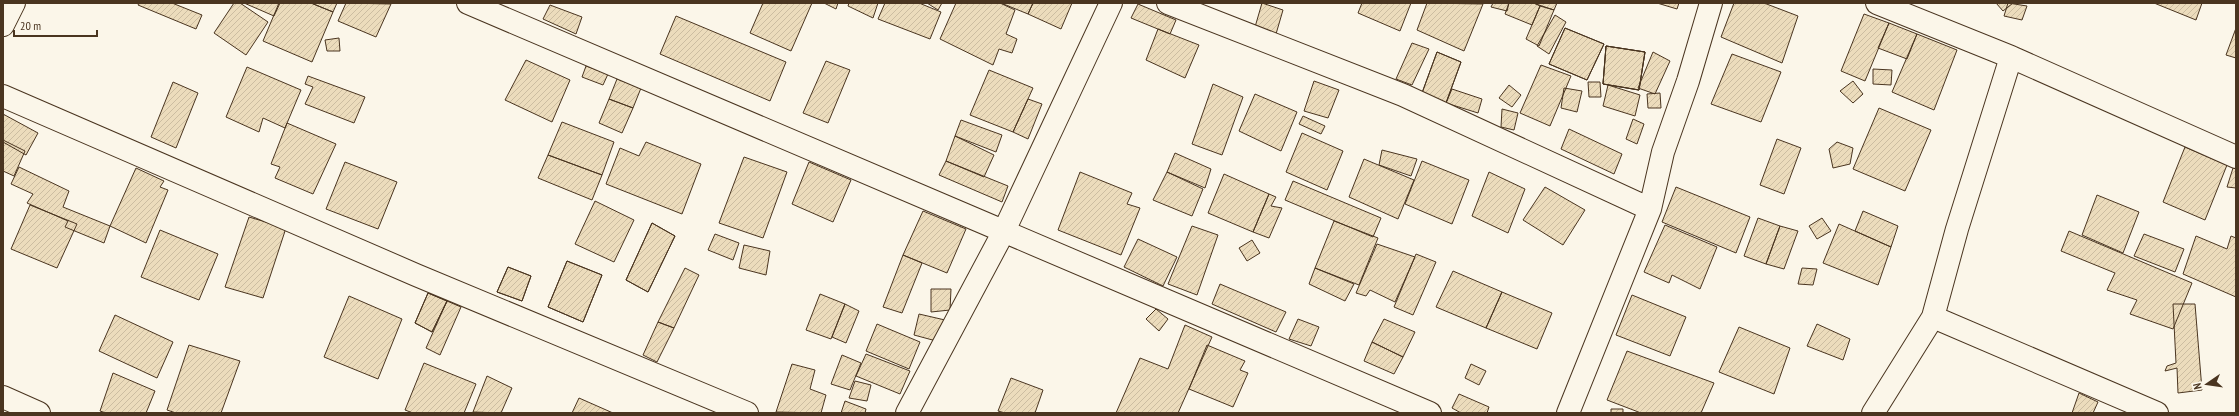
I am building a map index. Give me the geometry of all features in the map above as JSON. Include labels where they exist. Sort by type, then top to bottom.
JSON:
[{"type":"street","points":[[3,25],[14,3]]},
{"type":"street","points":[[468,3],[1430,413]]},
{"type":"street","points":[[908,413],[1003,232],[1111,3]]},
{"type":"street","points":[[1168,3],[1403,95],[1650,209]]},
{"type":"street","points":[[1568,413],[1650,209],[1664,152],[1688,80],[1711,3]]},
{"type":"street","points":[[1877,3],[2011,57],[2236,157]]},
{"type":"street","points":[[1873,413],[1933,317],[1957,229],[2011,57]]},
{"type":"street","points":[[3,96],[409,272],[747,413]]},
{"type":"street","points":[[1933,317],[2157,413]]},
{"type":"street","points":[[3,397],[39,413]]},
{"type":"building","points":[[139,3],[172,3],[202,15],[196,29],[138,5]]},
{"type":"building","points":[[234,3],[240,3],[268,22],[246,55],[214,33]]},
{"type":"building","points":[[244,3],[280,3],[274,16]]},
{"type":"building","points":[[279,3],[311,3],[333,12],[312,62],[263,41]]},
{"type":"building","points":[[311,3],[337,3],[333,12]]},
{"type":"building","points":[[346,3],[391,4],[376,37],[338,21]]},
{"type":"building","points":[[763,3],[812,3],[791,51],[750,33]]},
{"type":"building","points":[[824,3],[838,3],[836,9]]},
{"type":"building","points":[[849,3],[878,3],[873,18],[848,6]]},
{"type":"building","points":[[885,3],[919,3],[941,12],[930,39],[878,19]]},
{"type":"building","points":[[927,3],[942,3],[938,10]]},
{"type":"building","points":[[956,3],[1000,3],[1015,10],[1006,34],[1017,39],[1012,53],[999,49],[993,65],[940,39]]},
{"type":"building","points":[[1001,3],[1033,3],[1028,14]]},
{"type":"building","points":[[1033,3],[1072,3],[1061,29],[1028,14]]},
{"type":"building","points":[[1262,3],[1283,10],[1276,34],[1255,27]]},
{"type":"building","points":[[1362,3],[1411,3],[1400,31],[1358,13]]},
{"type":"building","points":[[1427,3],[1483,4],[1464,51],[1417,30]]},
{"type":"building","points":[[1493,3],[1509,3],[1507,11],[1491,7]]},
{"type":"building","points":[[1509,3],[1534,3],[1540,6],[1532,25],[1505,14]]},
{"type":"building","points":[[1533,3],[1557,3],[1554,10]]},
{"type":"building","points":[[1657,3],[1679,3],[1677,9]]},
{"type":"building","points":[[1734,3],[1764,3],[1798,16],[1782,63],[1721,37]]},
{"type":"building","points":[[1996,3],[2013,3],[2003,11]]},
{"type":"building","points":[[2008,3],[2027,6],[2022,20],[2004,16]]},
{"type":"building","points":[[2154,3],[2202,3],[2196,20]]},
{"type":"building","points":[[1138,4],[1176,20],[1170,34],[1131,18]]},
{"type":"building","points":[[550,5],[582,17],[576,34],[543,19]]},
{"type":"building","points":[[1540,6],[1554,10],[1539,46],[1526,39]]},
{"type":"building","points":[[1864,14],[1889,23],[1865,81],[1841,71]]},
{"type":"building","points":[[1555,15],[1566,22],[1549,54],[1537,46]]},
{"type":"building","points":[[676,16],[786,62],[770,101],[660,54]]},
{"type":"building","points":[[1889,23],[1917,34],[1907,59],[1878,48]]},
{"type":"building","points":[[1565,28],[1604,44],[1587,80],[1549,64]]},
{"type":"building","points":[[1565,28],[1604,44],[1587,80],[1549,64]]},
{"type":"building","points":[[2236,28],[2236,58],[2226,55]]},
{"type":"building","points":[[1158,29],[1199,45],[1185,78],[1146,60]]},
{"type":"building","points":[[1917,34],[1957,50],[1934,110],[1892,92]]},
{"type":"building","points":[[339,38],[340,51],[327,51],[325,40]]},
{"type":"building","points":[[1412,43],[1429,49],[1412,85],[1396,79]]},
{"type":"building","points":[[1606,46],[1645,52],[1639,90],[1603,84]]},
{"type":"building","points":[[1606,46],[1645,52],[1639,90],[1603,84]]},
{"type":"building","points":[[1606,46],[1645,52],[1639,90],[1603,84]]},
{"type":"building","points":[[1437,52],[1461,62],[1446,103],[1422,93]]},
{"type":"building","points":[[1437,52],[1461,62],[1446,103],[1422,93]]},
{"type":"building","points":[[1653,52],[1670,61],[1655,94],[1638,88]]},
{"type":"building","points":[[1732,54],[1781,72],[1761,122],[1711,104]]},
{"type":"building","points":[[526,60],[570,80],[552,122],[505,100]]},
{"type":"building","points":[[826,61],[850,70],[828,123],[803,113]]},
{"type":"building","points":[[1541,65],[1571,76],[1550,126],[1520,113]]},
{"type":"building","points":[[586,66],[608,74],[603,85],[582,77]]},
{"type":"building","points":[[247,67],[301,90],[285,128],[263,118],[259,132],[226,117]]},
{"type":"building","points":[[1873,69],[1892,70],[1891,85],[1873,84]]},
{"type":"building","points":[[989,70],[1033,88],[1013,132],[970,115]]},
{"type":"building","points":[[308,76],[365,97],[354,123],[305,104],[313,87],[305,84]]},
{"type":"building","points":[[617,79],[641,88],[633,108],[609,99]]},
{"type":"building","points":[[1314,81],[1339,90],[1328,118],[1304,111]]},
{"type":"building","points":[[1853,81],[1863,94],[1853,103],[1840,91]]},
{"type":"building","points":[[173,82],[198,93],[176,148],[151,137]]},
{"type":"building","points":[[1588,82],[1600,82],[1601,97],[1589,97]]},
{"type":"building","points":[[1213,84],[1243,97],[1222,155],[1192,144]]},
{"type":"building","points":[[1509,85],[1521,95],[1512,107],[1499,98]]},
{"type":"building","points":[[1608,85],[1640,95],[1635,116],[1603,106]]},
{"type":"building","points":[[1564,88],[1582,91],[1577,112],[1561,108]]},
{"type":"building","points":[[1452,89],[1482,99],[1478,113],[1446,103]]},
{"type":"building","points":[[1660,93],[1661,108],[1648,108],[1647,94]]},
{"type":"building","points":[[1255,94],[1297,112],[1281,151],[1239,131]]},
{"type":"building","points":[[609,99],[633,108],[622,133],[599,123]]},
{"type":"building","points":[[1028,99],[1042,104],[1028,139],[1013,132]]},
{"type":"building","points":[[1879,108],[1931,130],[1905,191],[1853,169]]},
{"type":"building","points":[[1502,109],[1518,113],[1514,130],[1501,127]]},
{"type":"building","points":[[3,114],[38,133],[26,155],[3,142]]},
{"type":"building","points":[[1303,116],[1325,126],[1321,134],[1299,124]]},
{"type":"building","points":[[1633,119],[1644,124],[1637,144],[1626,139]]},
{"type":"building","points":[[961,120],[1002,135],[996,152],[955,136]]},
{"type":"building","points":[[562,122],[614,142],[602,175],[548,155]]},
{"type":"building","points":[[287,123],[336,144],[313,194],[275,178],[280,167],[271,164]]},
{"type":"building","points":[[1569,129],[1622,154],[1614,174],[1561,149]]},
{"type":"building","points":[[1302,133],[1343,151],[1327,190],[1286,172]]},
{"type":"building","points":[[955,136],[994,155],[984,177],[946,161]]},
{"type":"building","points":[[1777,139],[1801,148],[1784,194],[1760,185]]},
{"type":"building","points":[[3,140],[25,151],[14,176],[3,171]]},
{"type":"building","points":[[646,142],[701,164],[682,214],[606,184],[620,148],[639,156]]},
{"type":"building","points":[[1837,142],[1853,148],[1850,164],[1833,168],[1829,149]]},
{"type":"building","points":[[2185,147],[2227,165],[2205,220],[2163,202]]},
{"type":"building","points":[[1382,150],[1417,159],[1411,176],[1379,165]]},
{"type":"building","points":[[1175,153],[1211,169],[1205,188],[1167,172]]},
{"type":"building","points":[[548,155],[602,175],[592,200],[538,178]]},
{"type":"building","points":[[744,157],[787,172],[763,238],[719,223]]},
{"type":"building","points":[[1364,159],[1414,180],[1398,219],[1349,197]]},
{"type":"building","points":[[946,161],[1008,186],[1002,202],[939,175]]},
{"type":"building","points":[[1422,161],[1469,180],[1452,224],[1405,204]]},
{"type":"building","points":[[345,162],[397,182],[378,229],[326,209]]},
{"type":"building","points":[[809,162],[851,180],[833,222],[792,204]]},
{"type":"building","points":[[19,167],[69,191],[63,207],[110,226],[104,243],[65,227],[68,221],[27,203],[33,194],[11,184]]},
{"type":"building","points":[[136,168],[164,181],[160,187],[168,190],[146,243],[110,226]]},
{"type":"building","points":[[2233,168],[2236,169],[2236,188],[2227,187]]},
{"type":"building","points":[[1080,172],[1132,193],[1127,204],[1140,208],[1121,255],[1058,230]]},
{"type":"building","points":[[1167,172],[1203,189],[1192,216],[1153,200]]},
{"type":"building","points":[[1489,172],[1525,189],[1508,233],[1472,216]]},
{"type":"building","points":[[1224,174],[1269,194],[1253,232],[1208,213]]},
{"type":"building","points":[[1293,181],[1381,218],[1373,237],[1285,200]]},
{"type":"building","points":[[1545,187],[1585,210],[1563,245],[1523,220]]},
{"type":"building","points":[[1676,187],[1750,217],[1736,253],[1662,222]]},
{"type":"building","points":[[1269,194],[1276,197],[1271,206],[1282,208],[1269,238],[1253,232]]},
{"type":"building","points":[[2097,195],[2139,212],[2123,253],[2082,235]]},
{"type":"building","points":[[595,201],[634,220],[614,262],[575,244]]},
{"type":"building","points":[[30,205],[77,224],[57,268],[11,249]]},
{"type":"building","points":[[923,211],[966,229],[947,273],[903,255]]},
{"type":"building","points":[[1863,211],[1898,226],[1891,247],[1855,231]]},
{"type":"building","points":[[249,217],[286,228],[263,298],[225,287]]},
{"type":"building","points":[[1758,218],[1780,226],[1766,264],[1744,256]]},
{"type":"building","points":[[1822,218],[1831,231],[1817,239],[1809,226]]},
{"type":"building","points":[[1334,221],[1378,238],[1359,285],[1315,268]]},
{"type":"building","points":[[652,223],[675,236],[648,292],[626,280]]},
{"type":"building","points":[[652,223],[675,236],[648,292],[626,280]]},
{"type":"building","points":[[1839,224],[1891,247],[1878,285],[1823,263]]},
{"type":"building","points":[[1665,225],[1717,247],[1700,289],[1672,275],[1669,283],[1644,272]]},
{"type":"building","points":[[1192,226],[1218,235],[1197,295],[1168,284]]},
{"type":"building","points":[[1780,226],[1798,231],[1784,269],[1766,264]]},
{"type":"building","points":[[160,230],[218,254],[199,300],[141,277]]},
{"type":"building","points":[[2069,231],[2192,283],[2173,329],[2130,314],[2137,300],[2107,290],[2115,273],[2061,251]]},
{"type":"building","points":[[715,234],[739,243],[733,260],[708,250]]},
{"type":"building","points":[[2144,234],[2184,249],[2175,272],[2134,256]]},
{"type":"building","points":[[2196,236],[2227,249],[2231,236],[2236,238],[2236,297],[2183,274]]},
{"type":"building","points":[[1138,239],[1177,257],[1163,286],[1124,267]]},
{"type":"building","points":[[1252,240],[1260,253],[1247,261],[1239,248]]},
{"type":"building","points":[[1377,244],[1415,257],[1395,302],[1370,290],[1366,296],[1356,293]]},
{"type":"building","points":[[744,245],[770,251],[766,275],[739,268]]},
{"type":"building","points":[[1416,254],[1436,262],[1413,315],[1394,307]]},
{"type":"building","points":[[903,255],[922,263],[902,313],[883,307]]},
{"type":"building","points":[[567,261],[602,275],[583,322],[548,307]]},
{"type":"building","points":[[567,261],[602,275],[583,322],[548,307]]},
{"type":"building","points":[[508,267],[531,276],[522,301],[497,292]]},
{"type":"building","points":[[508,267],[531,276],[522,301],[497,292]]},
{"type":"building","points":[[685,268],[699,275],[674,328],[658,322]]},
{"type":"building","points":[[1315,268],[1354,284],[1345,301],[1309,284]]},
{"type":"building","points":[[1802,268],[1817,269],[1813,285],[1798,284]]},
{"type":"building","points":[[1453,271],[1502,292],[1486,328],[1436,307]]},
{"type":"building","points":[[1220,284],[1286,312],[1276,332],[1212,304]]},
{"type":"building","points":[[931,289],[951,289],[950,310],[931,312]]},
{"type":"building","points":[[1502,292],[1552,313],[1537,349],[1486,328]]},
{"type":"building","points":[[428,293],[447,301],[432,332],[415,323]]},
{"type":"building","points":[[428,293],[447,301],[432,332],[415,323]]},
{"type":"building","points":[[820,294],[845,304],[831,339],[806,330]]},
{"type":"building","points":[[1632,295],[1686,317],[1670,356],[1616,335]]},
{"type":"building","points":[[349,296],[402,319],[378,379],[324,357]]},
{"type":"building","points":[[447,301],[461,307],[440,355],[426,348]]},
{"type":"building","points":[[845,304],[859,311],[846,343],[832,337]]},
{"type":"building","points":[[2173,304],[2195,304],[2202,390],[2178,393],[2177,368],[2165,371],[2167,366],[2176,363]]},
{"type":"building","points":[[1156,309],[1168,319],[1159,331],[1146,319]]},
{"type":"building","points":[[919,314],[945,320],[940,342],[914,335]]},
{"type":"building","points":[[115,315],[173,342],[157,378],[99,351]]},
{"type":"building","points":[[1298,319],[1319,327],[1311,346],[1289,339]]},
{"type":"building","points":[[1384,319],[1415,332],[1403,357],[1372,342]]},
{"type":"building","points":[[658,322],[674,328],[657,362],[643,355]]},
{"type":"building","points":[[877,324],[920,342],[909,369],[866,351]]},
{"type":"building","points":[[1817,324],[1850,339],[1843,360],[1807,346]]},
{"type":"building","points":[[1185,325],[1212,337],[1178,413],[1116,413],[1140,358],[1168,369]]},
{"type":"building","points":[[1739,327],[1790,348],[1774,394],[1719,372]]},
{"type":"building","points":[[1372,342],[1403,357],[1394,374],[1364,361]]},
{"type":"building","points":[[189,345],[240,361],[221,413],[176,413],[167,410]]},
{"type":"building","points":[[1207,345],[1245,361],[1240,370],[1248,373],[1233,407],[1189,389]]},
{"type":"building","points":[[1627,351],[1714,383],[1701,413],[1641,413],[1607,400]]},
{"type":"building","points":[[866,354],[910,371],[900,394],[856,376]]},
{"type":"building","points":[[842,355],[861,363],[850,390],[831,384]]},
{"type":"building","points":[[424,363],[476,384],[464,413],[413,413],[405,410]]},
{"type":"building","points":[[792,364],[815,370],[810,389],[826,395],[821,413],[776,412]]},
{"type":"building","points":[[1471,364],[1486,371],[1479,385],[1465,378]]},
{"type":"building","points":[[113,373],[155,391],[146,413],[106,413],[100,411]]},
{"type":"building","points":[[487,376],[512,388],[501,413],[473,412]]},
{"type":"building","points":[[1011,378],[1043,390],[1035,413],[1005,413],[998,411]]},
{"type":"building","points":[[855,381],[871,385],[867,401],[849,398]]},
{"type":"building","points":[[2079,393],[2098,402],[2093,413],[2072,413]]},
{"type":"building","points":[[1459,394],[1489,407],[1487,413],[1461,413],[1452,408]]},
{"type":"building","points":[[579,398],[613,413],[572,413]]},
{"type":"building","points":[[845,401],[866,409],[865,413],[841,413]]},
{"type":"building","points":[[1611,409],[1623,409],[1623,413],[1611,413]]}]
